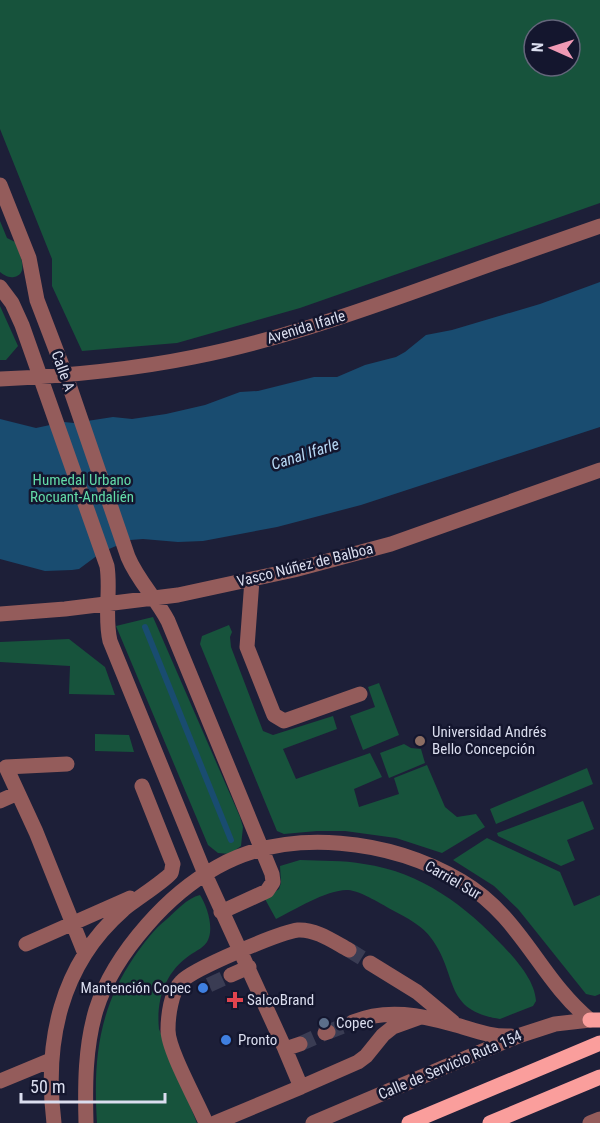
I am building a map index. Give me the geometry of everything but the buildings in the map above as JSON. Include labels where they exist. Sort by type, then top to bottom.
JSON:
[{"type":"main road","points":[[409,1123],[600,1042]]},
{"type":"main road","points":[[490,1123],[600,1077]]},
{"type":"street","name":"Calle A","points":[[0,185],[29,258],[37,300],[66,376],[128,557],[137,577],[154,598]]},
{"type":"street","name":"Avenida Ifarle","points":[[0,379],[112,371],[195,357],[287,334],[333,320],[600,225]]},
{"type":"street","points":[[1,288],[19,288],[33,279]]},
{"type":"street","name":"Calle A","points":[[1,288],[12,303],[22,324],[105,560],[109,582],[108,604]]},
{"type":"street","name":"Vasco Núñez de Balboa","points":[[0,614],[154,598],[336,560],[391,544],[600,470]]},
{"type":"street","points":[[252,579],[247,647],[274,715],[284,721],[360,694]]},
{"type":"street","points":[[154,598],[168,621],[272,874],[271,888],[221,912]]},
{"type":"street","points":[[108,604],[107,627],[110,641],[221,912],[249,967],[301,1087]]},
{"type":"street","points":[[67,765],[3,767],[36,831],[85,954]]},
{"type":"street","points":[[54,1123],[51,1060],[59,1013],[66,992],[85,954],[113,919],[171,874],[173,864],[142,786]]},
{"type":"street","points":[[0,801],[18,793]]},
{"type":"street","name":"Carriel Sur","points":[[86,1123],[86,1074],[91,1028],[103,992],[123,955],[169,902],[205,874],[231,860],[263,850],[307,843],[353,844],[397,853],[440,870],[463,882],[500,911],[516,928],[576,1008],[595,1020]]},
{"type":"street","points":[[26,944],[151,888]]},
{"type":"street","points":[[206,1123],[170,1043],[169,1013],[176,990],[183,980],[239,951],[299,930],[323,936],[349,950]]},
{"type":"street","points":[[370,963],[417,992],[458,1026]]},
{"type":"street","points":[[231,975],[249,967]]},
{"type":"street","points":[[353,1022],[377,1014],[394,1013],[423,1017],[487,1035],[518,1036]]},
{"type":"street","points":[[215,1123],[358,1062],[393,1027],[423,1017]]},
{"type":"street","name":"Calle de Servicio Ruta 154","points":[[313,1123],[518,1036],[555,1023],[595,1020]]},
{"type":"street","points":[[285,1050],[300,1044]]},
{"type":"street","points":[[0,1081],[51,1060]]},
{"type":"street","points":[[590,1123],[600,1119]]},
{"type":"green space","points":[[0,0],[600,0],[600,203],[300,308],[177,343],[82,351],[52,286],[52,259],[0,129]]},
{"type":"green space","points":[[0,221],[7,238],[15,242],[21,257],[21,272],[14,277],[8,277],[0,272]]},
{"type":"green space","points":[[0,306],[18,346],[6,360],[0,360]]},
{"type":"green space","points":[[153,617],[240,817],[243,827],[241,846],[230,854],[218,853],[208,845],[116,626]]},
{"type":"green space","points":[[229,625],[232,632],[231,647],[263,731],[273,735],[333,716],[337,729],[283,749],[296,779],[370,753],[382,777],[354,789],[359,807],[399,794],[394,778],[427,765],[445,807],[457,817],[476,814],[485,827],[442,853],[396,838],[345,831],[284,834],[277,831],[200,644],[202,636]]},
{"type":"green space","points":[[69,639],[105,667],[115,695],[69,694],[70,666],[0,662],[0,642]]},
{"type":"green space","points":[[379,683],[399,735],[363,750],[350,716],[375,707],[368,687]]},
{"type":"green space","points":[[95,734],[129,735],[134,752],[95,751]]},
{"type":"green space","points":[[404,744],[411,748],[421,749],[425,763],[389,778],[380,753]]},
{"type":"green space","points":[[587,768],[593,784],[496,824],[490,809]]},
{"type":"green space","points":[[583,801],[594,829],[567,840],[575,860],[561,866],[498,836],[497,833]]},
{"type":"green space","points":[[487,838],[560,872],[574,906],[600,895],[600,994],[595,996],[586,994],[518,909],[494,886],[453,860]]},
{"type":"green space","points":[[300,860],[348,862],[385,868],[441,893],[474,918],[514,959],[532,986],[536,1001],[533,1006],[500,1019],[469,1008],[454,989],[440,952],[428,934],[409,919],[359,893],[348,890],[331,893],[276,919],[265,899],[279,889],[280,866]]},
{"type":"green space","points":[[200,895],[209,917],[210,935],[203,947],[181,962],[168,978],[161,997],[158,1018],[159,1029],[197,1123],[97,1123],[97,1057],[105,1016],[112,997],[134,957],[153,932],[182,905]]},
{"type":"water","name":"Humedal Urbano Rocuant-Andalién","points":[[600,282],[600,427],[361,505],[277,527],[203,541],[130,540],[102,552],[79,569],[72,570],[45,571],[0,559],[0,419],[36,428],[64,422],[74,423],[113,417],[132,419],[205,405],[240,392],[258,391],[314,377],[337,377],[365,365],[396,357],[426,335],[452,330],[540,304]]},
{"type":"waterway","points":[[145,627],[231,840]]},
{"type":"tunnel","points":[[349,950],[370,963]]},
{"type":"tunnel","points":[[209,985],[231,975]]},
{"type":"tunnel","points":[[328,1032],[353,1022]]},
{"type":"tunnel","points":[[300,1044],[325,1033]]},
{"type":"place","name":"Universidad Andrés Bello Concepción","points":[[420,741]]},
{"type":"place","name":"Mantención Copec","points":[[203,988]]},
{"type":"place","name":"SalcoBrand","points":[[235,1000]]},
{"type":"place","name":"Copec","points":[[324,1023]]},
{"type":"place","name":"Pronto","points":[[226,1040]]},
{"type":"water label","name":"Canal Ifarle","points":[[305,454]]}]
